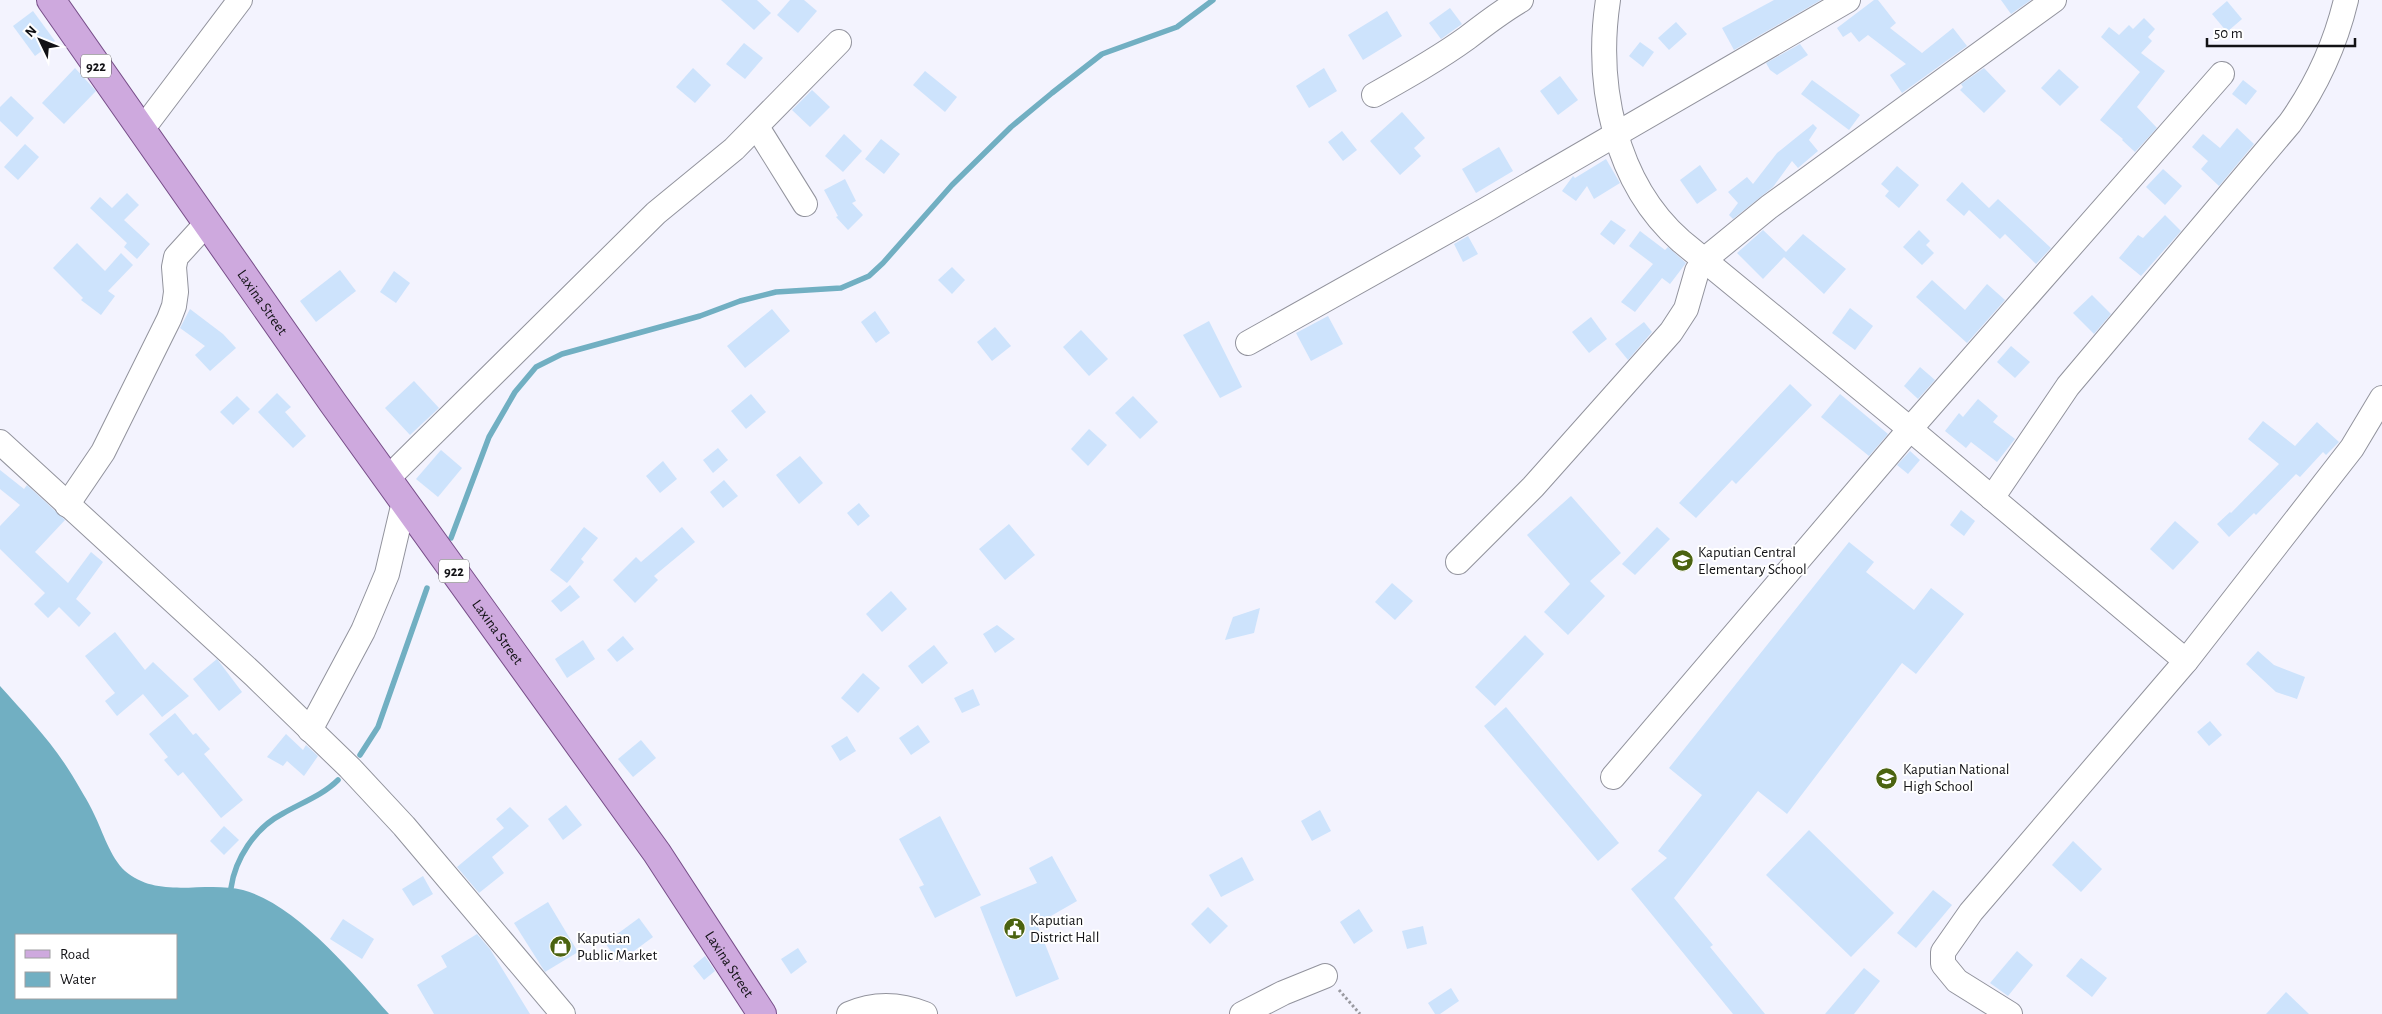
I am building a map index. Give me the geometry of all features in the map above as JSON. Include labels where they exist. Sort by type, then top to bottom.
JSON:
[{"type":"main road","name":"922","points":[[50,0],[141,131]]},
{"type":"main road","name":"Laxina Street","points":[[141,131],[387,479],[657,853],[762,1014]]},
{"type":"street","points":[[141,131],[240,0]]},
{"type":"street","points":[[1374,95],[1467,38],[1499,13],[1521,0]]},
{"type":"street","points":[[1608,0],[1603,44],[1609,100],[1616,134],[1628,170],[1653,214],[1666,228],[1704,260],[1910,429],[2186,661]]},
{"type":"street","points":[[1248,343],[1848,0]]},
{"type":"street","points":[[1458,562],[1533,487],[1671,332],[1686,309],[1697,271],[1704,260],[1769,207],[2054,0]]},
{"type":"street","points":[[1992,498],[2068,386],[2290,124],[2307,99],[2328,60],[2338,33],[2346,0]]},
{"type":"street","points":[[387,479],[650,220],[757,127],[839,42]]},
{"type":"street","points":[[1613,777],[1910,429],[2222,74]]},
{"type":"street","points":[[757,127],[805,204]]},
{"type":"street","points":[[66,505],[103,452],[169,319],[174,306],[176,292],[174,267],[176,257],[206,224]]},
{"type":"street","points":[[2010,1014],[1953,977],[1943,964],[1944,952],[1970,912],[2186,661],[2352,448],[2382,398]]},
{"type":"street","points":[[0,442],[66,505],[254,675],[393,813],[563,1014]]},
{"type":"street","points":[[310,730],[363,631],[387,574],[404,502]]},
{"type":"street","points":[[1242,1014],[1325,976]]},
{"type":"street","points":[[849,1014],[885,1005],[912,1009],[925,1014]]},
{"type":"path","points":[[1325,976],[1360,1014]]},
{"type":"water","points":[[0,686],[56,751],[89,804],[115,859],[125,871],[138,880],[152,885],[182,888],[228,888],[243,890],[263,898],[283,910],[322,942],[341,960],[389,1014],[0,1014]]},
{"type":"building","points":[[721,0],[757,0],[771,13],[754,30]]},
{"type":"building","points":[[790,0],[804,0],[817,11],[798,33],[777,15]]},
{"type":"building","points":[[1774,0],[1821,0],[1734,50],[1722,28]]},
{"type":"building","points":[[1874,0],[1878,0],[1896,23],[1890,28],[1922,53],[1953,28],[1967,46],[1902,93],[1890,75],[1906,64],[1868,35],[1859,42],[1851,32],[1843,37],[1837,28]]},
{"type":"building","points":[[2001,0],[2031,0],[2011,14]]},
{"type":"building","points":[[2227,1],[2242,19],[2227,32],[2212,14]]},
{"type":"building","points":[[1450,8],[1462,24],[1441,39],[1429,23]]},
{"type":"building","points":[[33,11],[55,41],[35,56],[13,26]]},
{"type":"building","points":[[1387,11],[1402,36],[1363,60],[1348,35]]},
{"type":"building","points":[[2144,18],[2155,29],[2148,37],[2152,41],[2141,53],[2165,71],[2137,107],[2157,128],[2135,152],[2100,120],[2140,72],[2101,37],[2109,27],[2119,35],[2129,25],[2133,29]]},
{"type":"building","points":[[1676,22],[1687,34],[1669,50],[1658,38]]},
{"type":"building","points":[[1640,42],[1654,52],[1643,67],[1629,56]]},
{"type":"building","points":[[744,43],[763,58],[745,79],[726,64]]},
{"type":"building","points":[[1800,44],[1808,55],[1777,75],[1770,70],[1766,63]]},
{"type":"building","points":[[75,68],[96,91],[64,124],[42,103]]},
{"type":"building","points":[[693,68],[711,85],[695,103],[676,87]]},
{"type":"building","points":[[1324,68],[1337,91],[1309,108],[1296,86]]},
{"type":"building","points":[[1984,68],[2006,91],[1984,113],[1960,90],[1963,87],[1961,84]]},
{"type":"building","points":[[2059,69],[2079,87],[2060,106],[2041,88]]},
{"type":"building","points":[[925,71],[957,97],[945,112],[913,85]]},
{"type":"building","points":[[1560,76],[1578,100],[1558,115],[1540,91]]},
{"type":"building","points":[[1812,80],[1860,115],[1849,130],[1801,94]]},
{"type":"building","points":[[2243,80],[2257,91],[2246,105],[2232,94]]},
{"type":"building","points":[[812,90],[830,107],[810,127],[792,110]]},
{"type":"building","points":[[11,96],[34,118],[17,137],[0,121],[0,107]]},
{"type":"building","points":[[1402,112],[1425,138],[1414,148],[1421,156],[1400,175],[1370,141]]},
{"type":"building","points":[[1813,124],[1817,128],[1809,140],[1818,151],[1798,168],[1792,161],[1773,187],[1733,219],[1729,215],[1738,203],[1728,192],[1747,177],[1753,184],[1777,153]]},
{"type":"building","points":[[2237,128],[2254,144],[2219,186],[2201,169],[2208,161],[2192,147],[2203,134],[2220,148]]},
{"type":"building","points":[[1342,131],[1357,150],[1343,161],[1328,142]]},
{"type":"building","points":[[844,134],[862,151],[843,172],[825,156]]},
{"type":"building","points":[[881,139],[900,154],[884,174],[865,159]]},
{"type":"building","points":[[25,144],[39,157],[18,180],[4,167]]},
{"type":"building","points":[[1499,147],[1513,171],[1476,193],[1462,169]]},
{"type":"building","points":[[1606,159],[1620,183],[1594,199],[1587,186],[1576,201],[1562,191],[1573,176],[1575,178]]},
{"type":"building","points":[[1700,165],[1717,190],[1697,204],[1680,180]]},
{"type":"building","points":[[1897,166],[1919,185],[1899,208],[1885,196],[1889,191],[1881,184]]},
{"type":"building","points":[[2163,169],[2182,186],[2165,205],[2146,187]]},
{"type":"building","points":[[845,179],[856,201],[852,203],[863,215],[848,230],[836,217],[838,216],[824,190]]},
{"type":"building","points":[[1962,182],[1989,208],[1998,199],[2051,248],[2036,264],[2005,234],[2000,239],[1969,210],[1964,216],[1946,200]]},
{"type":"building","points":[[127,193],[139,205],[124,220],[150,244],[137,259],[124,247],[127,243],[90,208],[100,197],[112,208]]},
{"type":"building","points":[[2165,215],[2181,231],[2141,276],[2119,258],[2138,235],[2143,238]]},
{"type":"building","points":[[1611,220],[1626,230],[1614,245],[1600,234]]},
{"type":"building","points":[[1763,230],[1786,252],[1803,234],[1846,269],[1824,294],[1784,257],[1763,279],[1737,253]]},
{"type":"building","points":[[1919,230],[1930,241],[1926,245],[1934,253],[1922,265],[1903,247]]},
{"type":"building","points":[[1640,231],[1665,250],[1668,247],[1686,263],[1670,284],[1662,278],[1635,312],[1621,302],[1653,264],[1629,246]]},
{"type":"building","points":[[1468,236],[1478,254],[1463,262],[1454,244]]},
{"type":"building","points":[[77,243],[105,271],[121,253],[133,265],[108,291],[115,296],[101,315],[81,300],[83,298],[53,268]]},
{"type":"building","points":[[952,267],[965,280],[952,294],[938,280]]},
{"type":"building","points":[[340,270],[356,291],[316,322],[300,301]]},
{"type":"building","points":[[394,271],[410,283],[396,303],[380,292]]},
{"type":"building","points":[[1932,280],[1965,310],[1987,284],[2005,300],[1967,343],[1916,297]]},
{"type":"building","points":[[2092,295],[2111,314],[2094,334],[2073,313]]},
{"type":"building","points":[[1850,308],[1873,326],[1855,350],[1832,333]]},
{"type":"building","points":[[190,309],[223,334],[236,348],[210,371],[195,355],[205,346],[180,328]]},
{"type":"building","points":[[772,309],[790,331],[745,368],[727,346]]},
{"type":"building","points":[[875,311],[890,333],[876,343],[861,322]]},
{"type":"building","points":[[1328,316],[1343,344],[1311,361],[1296,333]]},
{"type":"building","points":[[1591,317],[1607,339],[1589,353],[1572,332]]},
{"type":"building","points":[[1209,321],[1242,387],[1220,398],[1183,335]]},
{"type":"building","points":[[1644,322],[1652,332],[1628,360],[1615,344]]},
{"type":"building","points":[[995,327],[1011,346],[992,361],[977,342]]},
{"type":"building","points":[[1081,330],[1108,359],[1089,376],[1063,347]]},
{"type":"building","points":[[2011,346],[2030,362],[2015,378],[1997,362]]},
{"type":"building","points":[[1920,367],[1935,380],[1918,399],[1904,386]]},
{"type":"building","points":[[414,381],[439,408],[410,435],[385,408]]},
{"type":"building","points":[[1790,384],[1812,405],[1736,484],[1732,480],[1696,518],[1679,503]]},
{"type":"building","points":[[277,393],[291,407],[285,412],[306,436],[293,448],[258,412]]},
{"type":"building","points":[[751,394],[766,412],[746,429],[731,411]]},
{"type":"building","points":[[1840,394],[1888,434],[1869,456],[1821,417]]},
{"type":"building","points":[[237,396],[250,409],[233,425],[220,412]]},
{"type":"building","points":[[1133,396],[1158,422],[1140,439],[1115,413]]},
{"type":"building","points":[[1978,399],[1998,416],[1993,422],[2015,439],[1997,462],[1971,442],[1966,448],[1945,431],[1959,413],[1963,417]]},
{"type":"building","points":[[2263,421],[2295,446],[2317,422],[2339,442],[2326,455],[2323,452],[2300,477],[2296,474],[2256,515],[2254,513],[2229,537],[2217,524],[2231,513],[2279,464],[2248,439]]},
{"type":"building","points":[[1089,429],[1107,445],[1088,466],[1071,449]]},
{"type":"building","points":[[718,448],[728,460],[713,473],[703,460]]},
{"type":"building","points":[[441,450],[462,468],[438,497],[416,479]]},
{"type":"building","points":[[1910,451],[1920,460],[1908,474],[1897,465]]},
{"type":"building","points":[[800,456],[823,483],[799,504],[776,475]]},
{"type":"building","points":[[663,461],[677,479],[660,493],[646,476]]},
{"type":"building","points":[[0,470],[24,489],[27,485],[65,520],[35,552],[68,583],[91,552],[103,562],[76,599],[91,613],[79,627],[59,607],[48,618],[34,604],[45,593],[0,549],[0,526],[20,505],[0,489]]},
{"type":"building","points":[[724,480],[738,496],[723,508],[710,492]]},
{"type":"building","points":[[1571,496],[1621,553],[1590,581],[1605,596],[1568,635],[1544,612],[1570,584],[1527,535]]},
{"type":"building","points":[[859,503],[870,516],[858,526],[847,513]]},
{"type":"building","points":[[1961,510],[1975,521],[1964,536],[1950,525]]},
{"type":"building","points":[[2175,521],[2199,542],[2173,570],[2150,549]]},
{"type":"building","points":[[1009,524],[1035,555],[1005,580],[979,549]]},
{"type":"building","points":[[584,527],[598,538],[581,559],[584,562],[567,583],[550,570]]},
{"type":"building","points":[[682,527],[695,542],[654,576],[658,580],[635,603],[613,580],[636,557],[641,562]]},
{"type":"building","points":[[1657,527],[1670,539],[1635,575],[1622,564]]},
{"type":"building","points":[[1849,542],[1874,562],[1866,572],[1914,610],[1931,588],[1964,614],[1916,674],[1902,663],[1787,814],[1758,791],[1674,898],[1713,945],[1710,947],[1765,1014],[1733,1014],[1631,889],[1667,858],[1658,851],[1702,795],[1669,768]]},
{"type":"building","points":[[1392,583],[1413,601],[1395,620],[1375,602]]},
{"type":"building","points":[[570,585],[580,597],[561,612],[551,601]]},
{"type":"building","points":[[891,591],[907,609],[882,632],[866,614]]},
{"type":"building","points":[[1260,608],[1254,633],[1225,640],[1233,617]]},
{"type":"building","points":[[997,625],[1015,639],[995,653],[983,634]]},
{"type":"building","points":[[115,632],[145,670],[153,662],[189,696],[162,717],[143,694],[117,716],[105,701],[115,693],[85,656]]},
{"type":"building","points":[[1525,635],[1544,654],[1495,706],[1475,687]]},
{"type":"building","points":[[623,636],[634,649],[617,662],[607,650]]},
{"type":"building","points":[[583,640],[595,659],[567,678],[555,659]]},
{"type":"building","points":[[934,645],[948,663],[922,684],[908,666]]},
{"type":"building","points":[[2258,651],[2274,665],[2305,677],[2297,699],[2276,692],[2246,664]]},
{"type":"building","points":[[217,659],[242,692],[219,711],[193,679]]},
{"type":"building","points":[[863,673],[880,688],[858,713],[841,698]]},
{"type":"building","points":[[973,689],[980,705],[962,713],[954,698]]},
{"type":"building","points":[[1506,707],[1619,843],[1598,861],[1484,726]]},
{"type":"building","points":[[175,713],[193,735],[196,733],[210,749],[204,754],[243,800],[221,818],[183,772],[178,776],[164,760],[168,757],[149,734]]},
{"type":"building","points":[[2210,721],[2222,735],[2209,746],[2197,732]]},
{"type":"building","points":[[918,725],[930,742],[911,755],[899,738]]},
{"type":"building","points":[[286,734],[303,750],[306,745],[318,756],[304,776],[287,761],[283,766],[267,757]]},
{"type":"building","points":[[847,736],[856,751],[840,761],[831,746]]},
{"type":"building","points":[[641,740],[656,758],[633,777],[618,759]]},
{"type":"building","points":[[566,805],[582,825],[563,840],[548,819]]},
{"type":"building","points":[[510,807],[529,826],[492,857],[504,873],[479,893],[457,867],[504,828],[496,819]]},
{"type":"building","points":[[1320,810],[1331,831],[1312,841],[1301,821]]},
{"type":"building","points":[[940,816],[981,895],[935,918],[919,887],[924,885],[899,839]]},
{"type":"building","points":[[224,826],[239,840],[224,855],[210,841]]},
{"type":"building","points":[[1809,830],[1894,913],[1851,957],[1766,875]]},
{"type":"building","points":[[2073,841],[2102,869],[2081,892],[2052,865]]},
{"type":"building","name":"Kaputian District Hall","points":[[1052,856],[1077,901],[1037,924],[1059,979],[1016,997],[980,907],[1037,883],[1029,868]]},
{"type":"building","points":[[1242,857],[1254,880],[1221,897],[1209,875]]},
{"type":"building","points":[[423,876],[433,894],[413,906],[402,889]]},
{"type":"building","points":[[1933,890],[1952,905],[1916,948],[1897,933]]},
{"type":"building","points":[[548,902],[578,952],[545,972],[514,923]]},
{"type":"building","points":[[1208,907],[1228,926],[1210,944],[1191,924]]},
{"type":"building","points":[[1359,909],[1373,931],[1354,944],[1340,922]]},
{"type":"building","points":[[639,918],[653,937],[619,962],[605,943]]},
{"type":"building","points":[[343,919],[374,939],[362,959],[330,939]]},
{"type":"building","points":[[1423,926],[1427,944],[1407,949],[1402,931]]},
{"type":"building","points":[[477,934],[490,949],[530,1014],[434,1014],[417,985],[447,967],[441,956]]},
{"type":"building","points":[[798,948],[807,962],[791,974],[781,959]]},
{"type":"building","points":[[2017,951],[2033,965],[2008,996],[1990,983]]},
{"type":"building","points":[[705,956],[715,971],[704,980],[693,966]]},
{"type":"building","points":[[2081,958],[2107,978],[2092,997],[2066,976]]},
{"type":"building","points":[[1864,968],[1880,981],[1854,1014],[1825,1014]]},
{"type":"building","points":[[1451,988],[1459,1001],[1440,1014],[1435,1014],[1428,1003]]},
{"type":"building","points":[[2286,992],[2309,1014],[2266,1014]]},
{"type":"waterway","points":[[451,538],[489,437],[515,392],[536,367],[562,354],[700,316],[740,301],[776,292],[841,288],[869,276],[883,263],[952,185],[1011,127],[1052,93],[1102,54],[1177,27],[1213,0]]},
{"type":"waterway","points":[[360,755],[378,727],[427,588]]},
{"type":"waterway","points":[[231,888],[233,877],[242,856],[248,845],[263,827],[282,814],[326,790],[338,780]]},
{"type":"place","name":"Kaputian Central Elementary School","points":[[1682,561]]},
{"type":"place","name":"Kaputian National High School","points":[[1887,778]]},
{"type":"place","name":"Kaputian District Hall","points":[[1014,929]]},
{"type":"place","name":"Kaputian Public Market","points":[[561,947]]}]
